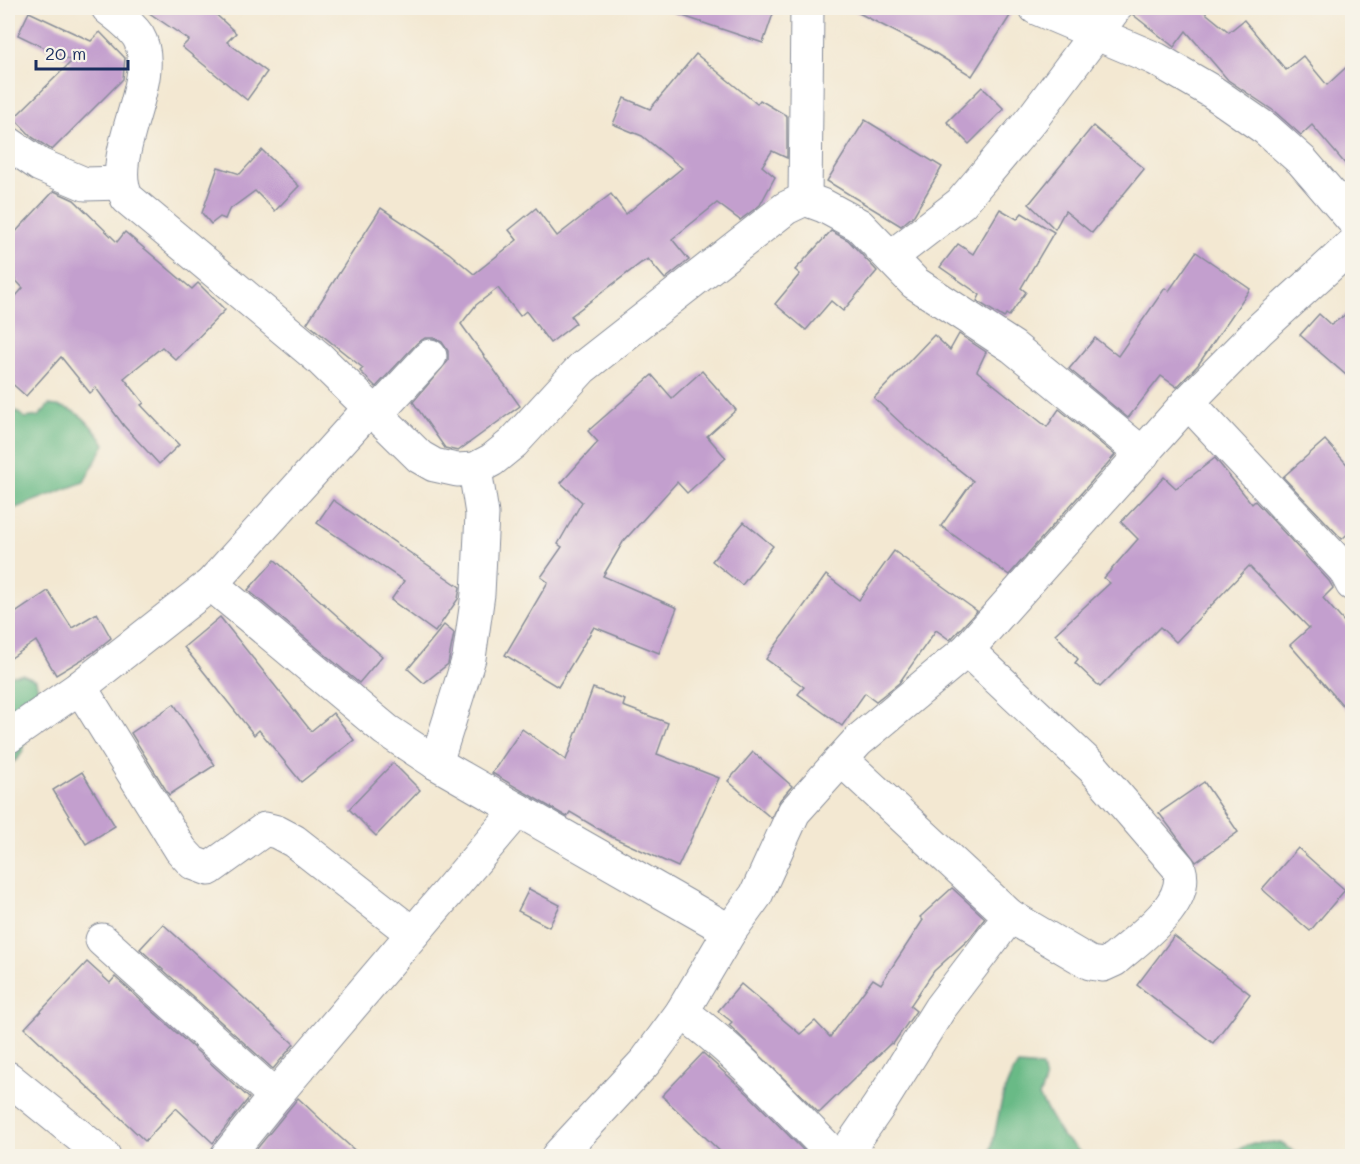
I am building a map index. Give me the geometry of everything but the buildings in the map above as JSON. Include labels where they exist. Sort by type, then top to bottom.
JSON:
[{"type":"street","points":[[108,8],[127,23],[138,36],[143,49],[138,97],[122,164],[122,183],[127,198],[319,358],[420,457],[446,468],[475,469],[492,460],[513,443],[582,368],[786,208],[805,199],[825,206],[859,225],[915,283],[1013,347],[1143,454]]},
{"type":"street","points":[[805,199],[807,8]]},
{"type":"street","points":[[1036,8],[1156,59],[1243,113],[1302,161],[1353,219]]},
{"type":"street","points":[[891,257],[961,203],[1032,119],[1115,8]]},
{"type":"street","points":[[8,143],[40,165],[85,184],[122,183]]},
{"type":"street","points":[[558,1156],[646,1061],[682,1012],[730,931],[756,896],[794,812],[842,760],[901,704],[967,650],[1188,402],[1260,329],[1353,245]]},
{"type":"street","points":[[8,736],[80,687],[211,584],[374,410],[430,356]]},
{"type":"street","points":[[1188,402],[1345,570],[1353,584]]},
{"type":"street","points":[[436,764],[469,658],[478,594],[482,514],[475,469]]},
{"type":"street","points":[[211,584],[341,694],[386,730],[436,764],[730,931]]},
{"type":"street","points":[[842,760],[1010,916],[1090,963],[1107,964],[1172,906],[1179,894],[1182,878],[1179,868],[1094,769],[967,650]]},
{"type":"street","points":[[80,687],[181,850],[193,863],[209,869],[265,829],[277,832],[294,842],[411,933]]},
{"type":"street","points":[[227,1156],[411,933],[518,810]]},
{"type":"street","points":[[844,1156],[878,1107],[940,1008],[1010,916]]},
{"type":"street","points":[[102,940],[275,1096]]},
{"type":"street","points":[[682,1012],[707,1030],[743,1063],[835,1156]]},
{"type":"street","points":[[8,1078],[104,1156]]},
{"type":"green space","points":[[8,405],[25,418],[39,416],[49,405],[59,406],[75,412],[87,422],[105,444],[84,482],[8,511]]},
{"type":"green space","points":[[22,674],[36,680],[39,695],[21,710],[25,742],[21,755],[8,765],[8,676]]},
{"type":"green space","points":[[1018,1065],[1042,1067],[1045,1081],[1039,1097],[1062,1136],[1085,1156],[989,1156],[1006,1086]]},
{"type":"green space","points":[[1253,1143],[1281,1143],[1301,1156],[1222,1156]]}]
